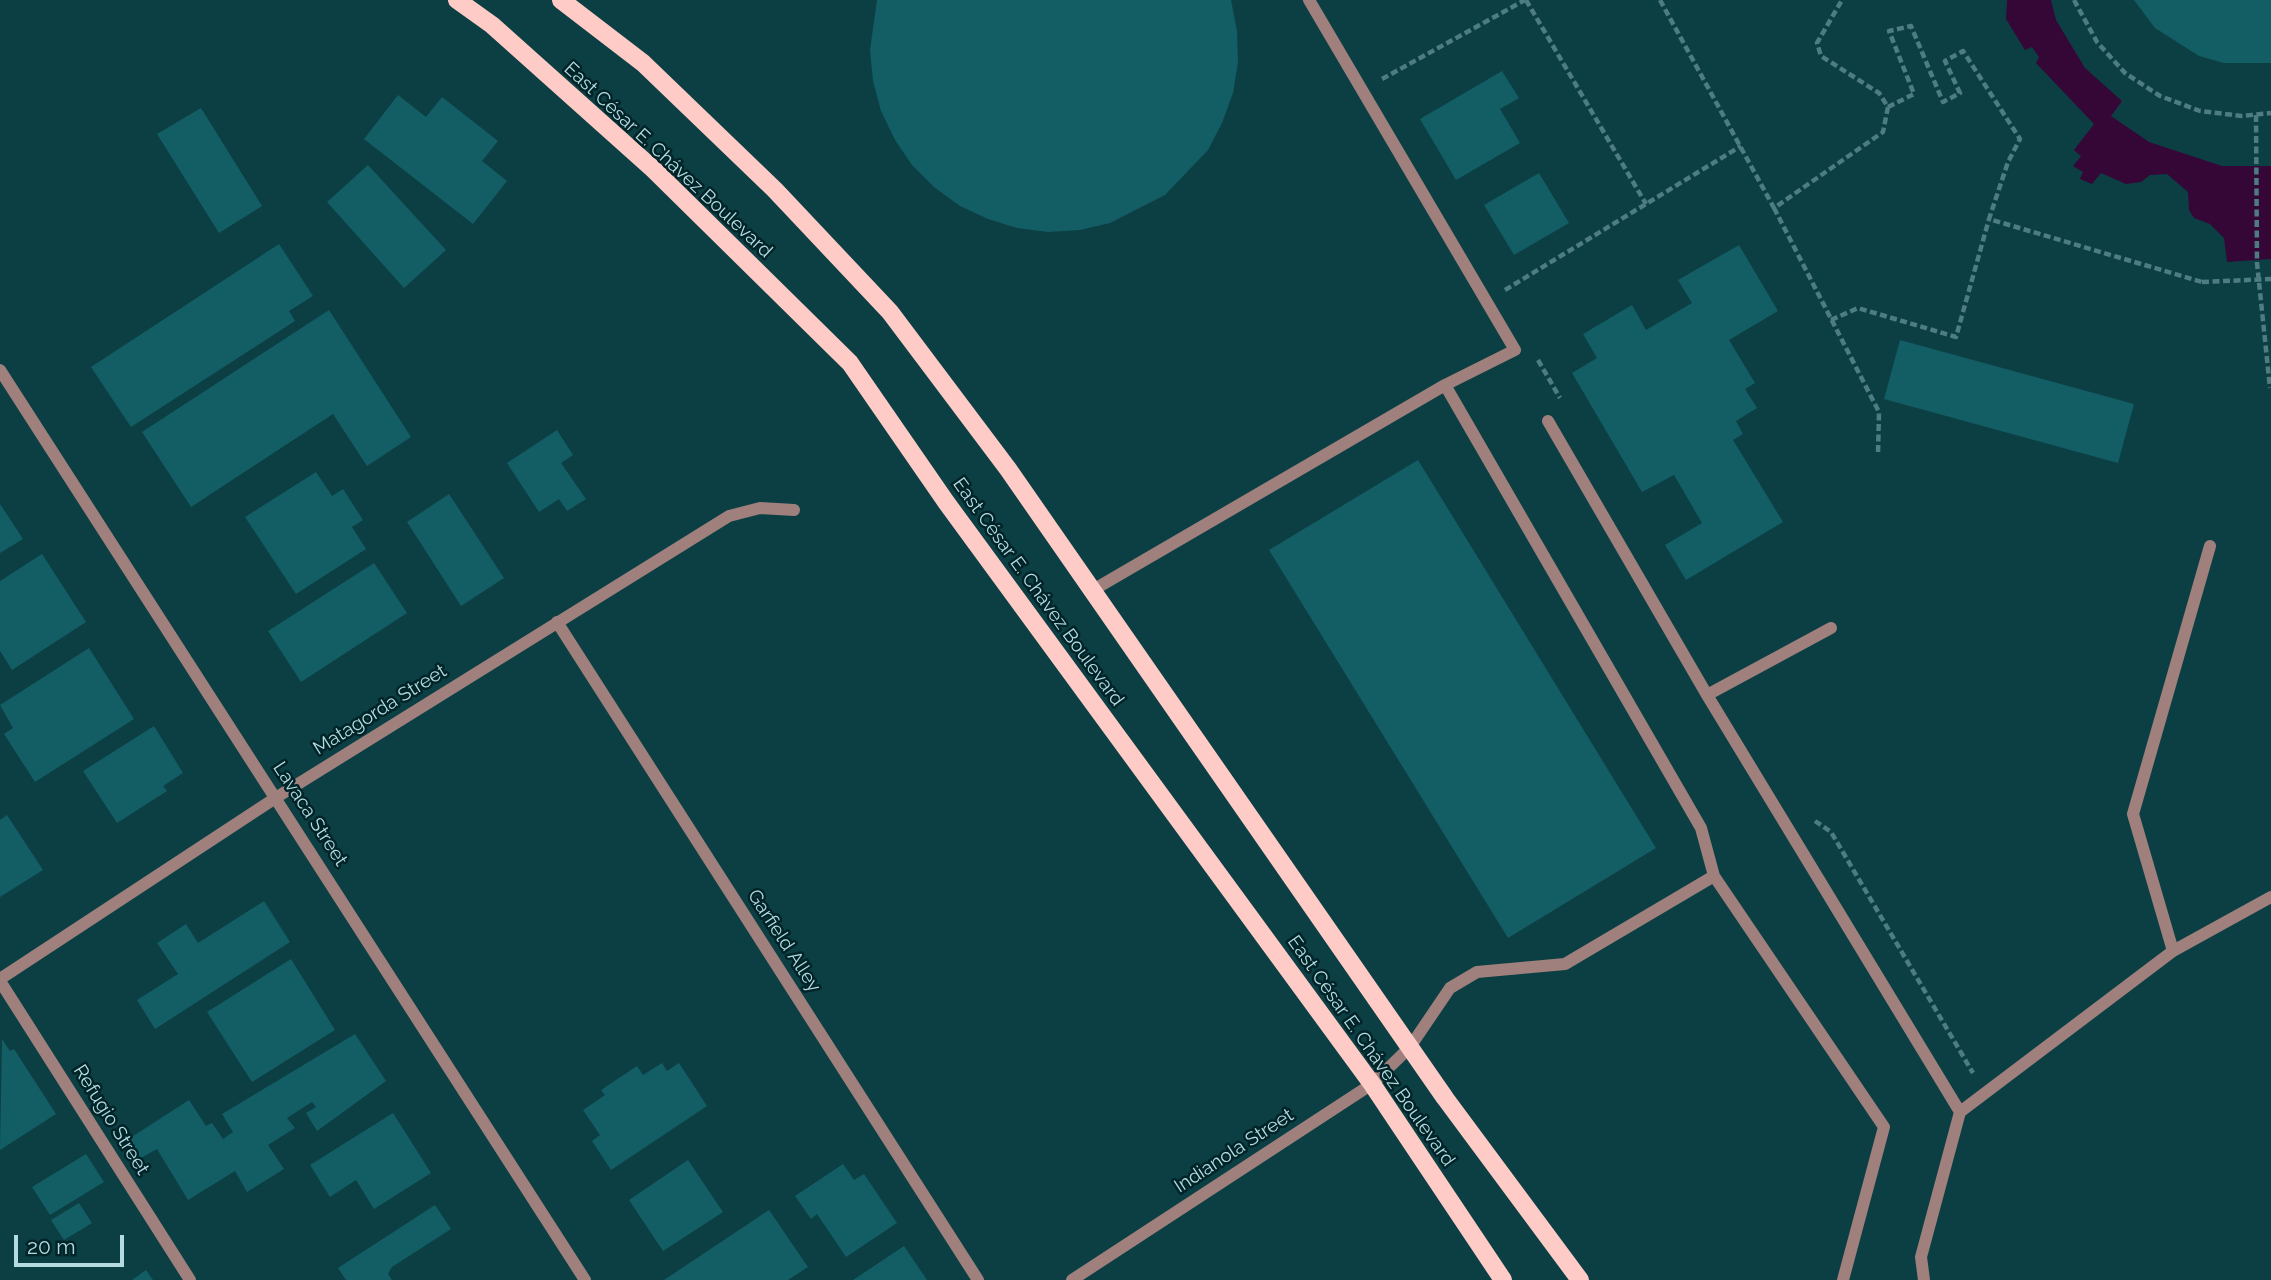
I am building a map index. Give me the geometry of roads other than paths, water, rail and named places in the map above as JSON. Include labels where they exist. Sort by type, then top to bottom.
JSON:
[{"type":"main road","name":"East César E. Chávez Boulevard","points":[[457,0],[492,25],[653,169],[850,363],[946,502],[1372,1084],[1503,1280]]},
{"type":"main road","name":"East César E. Chávez Boulevard","points":[[561,0],[643,63],[775,190],[890,312],[1009,469],[1410,1047],[1580,1280]]},
{"type":"street","points":[[1093,590],[1445,385],[1515,351],[1309,0]]},
{"type":"street","name":"Lavaca Street","points":[[0,370],[277,797],[585,1280]]},
{"type":"street","points":[[1445,385],[1701,828],[1714,876],[1884,1127],[1843,1280]]},
{"type":"street","points":[[1548,421],[1707,695],[1960,1112]]},
{"type":"street","name":"Matagorda Street","points":[[0,980],[277,797],[729,516],[760,508],[794,510]]},
{"type":"street","points":[[2173,951],[2133,814],[2210,546]]},
{"type":"street","name":"Garfield Alley","points":[[557,622],[978,1280]]},
{"type":"street","points":[[1707,695],[1831,628]]},
{"type":"street","name":"Indianola Street","points":[[1072,1280],[1372,1084],[1410,1047],[1450,989],[1478,972],[1565,964],[1714,876]]},
{"type":"street","points":[[1924,1280],[1921,1257],[1960,1112],[2173,951],[2271,897]]},
{"type":"street","name":"Refugio Street","points":[[0,980],[190,1280]]}]
